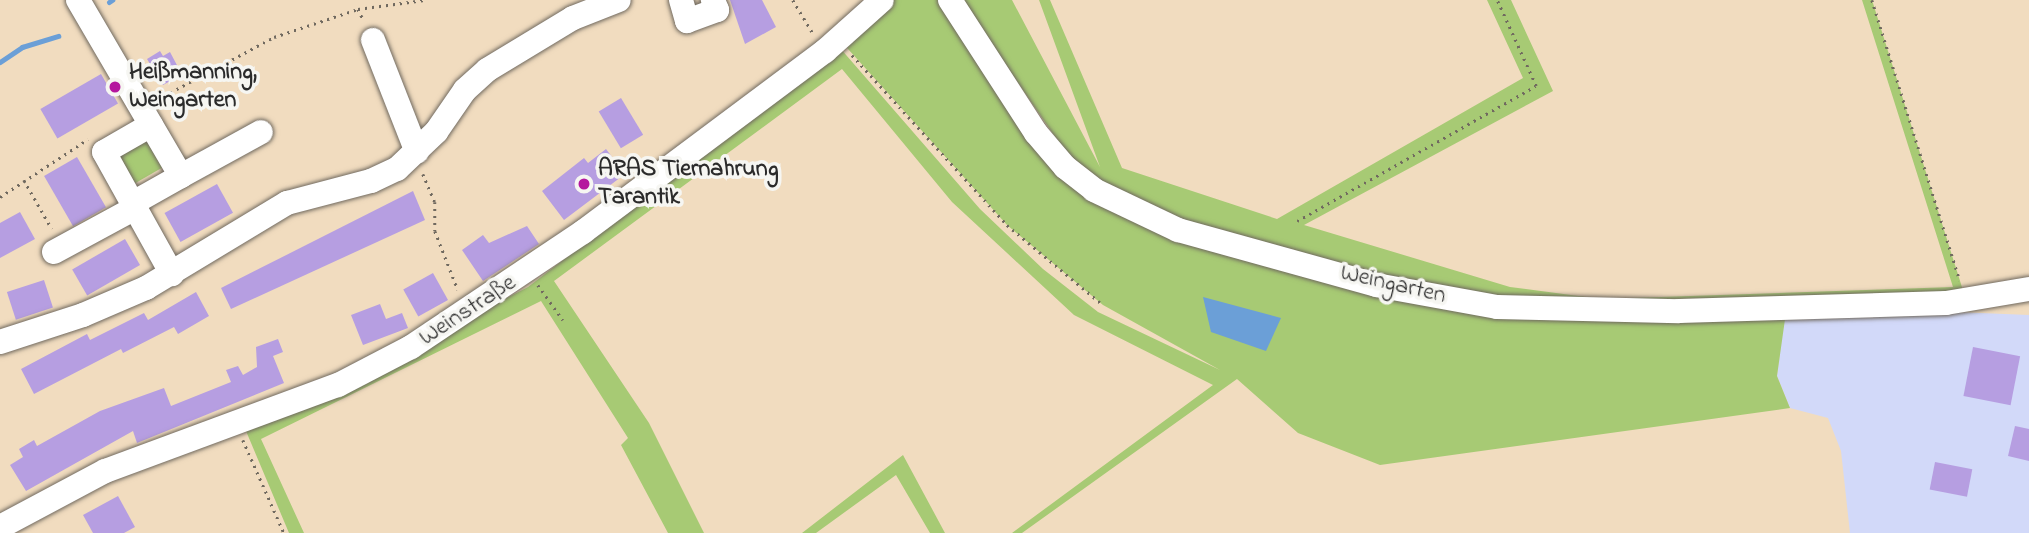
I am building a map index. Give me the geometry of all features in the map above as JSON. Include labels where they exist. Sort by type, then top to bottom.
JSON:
[{"type":"street","points":[[78,0],[181,176]]},
{"type":"street","points":[[0,342],[83,315],[172,274],[263,214],[287,203],[371,181],[416,154],[465,90],[487,70],[573,18],[619,0]]},
{"type":"street","points":[[681,0],[687,21],[717,10],[713,0]]},
{"type":"street","name":"Weinstraße","points":[[0,527],[105,471],[236,424],[372,369],[466,313],[524,275],[832,45],[882,0]]},
{"type":"street","name":"Weingarten","points":[[950,0],[1014,102],[1065,167],[1103,195],[1178,230],[1376,285],[1497,307],[1679,312],[1956,301],[2029,289]]},
{"type":"street","points":[[373,40],[416,154]]},
{"type":"street","points":[[146,117],[103,152],[172,274]]},
{"type":"street","points":[[58,250],[181,176],[261,132]]},
{"type":"path","points":[[146,117],[274,37],[358,9],[424,0]]},
{"type":"path","points":[[793,0],[832,45],[1007,225],[1103,305]]},
{"type":"path","points":[[1297,221],[1536,86],[1497,0]]},
{"type":"path","points":[[1872,0],[1956,301]]},
{"type":"path","points":[[0,197],[24,179],[100,133]]},
{"type":"path","points":[[416,154],[435,202],[435,231],[466,313]]},
{"type":"path","points":[[24,179],[58,250]]},
{"type":"path","points":[[524,275],[536,283],[563,320]]},
{"type":"path","points":[[236,424],[284,533]]},
{"type":"shaded area","points":[[1786,305],[2029,315],[2029,533],[1850,533],[1841,451],[1828,418],[1790,408],[1777,376]]},
{"type":"green space","points":[[886,0],[950,0],[1065,167],[1131,211],[1376,285],[1123,200],[1067,154],[961,0],[1012,0],[1100,167],[1039,0],[1050,0],[1122,168],[1277,219],[1523,78],[1487,0],[1511,0],[1553,91],[1304,225],[1510,287],[1601,299],[1953,287],[1862,0],[1872,0],[1966,300],[1787,305],[1777,376],[1790,408],[1380,465],[1298,433],[1237,379],[1022,533],[1012,533],[1213,385],[1074,315],[952,202],[842,69],[554,281],[649,423],[704,533],[668,533],[621,445],[628,438],[541,301],[261,439],[304,533],[289,533],[246,431],[528,287],[840,48],[980,209],[1043,269],[1098,312],[1220,370],[1103,305],[1007,225],[839,39]]},
{"type":"green space","points":[[146,140],[162,168],[135,183],[119,156]]},
{"type":"green space","points":[[903,455],[945,533],[930,533],[896,475],[816,533],[802,533]]},
{"type":"water","points":[[1203,297],[1281,318],[1266,351],[1211,332]]},
{"type":"building","points":[[730,0],[762,0],[776,27],[745,44]]},
{"type":"building","points":[[160,51],[163,56],[170,52],[179,69],[173,73],[176,78],[163,85],[147,59]]},
{"type":"building","points":[[101,74],[118,103],[57,138],[40,109]]},
{"type":"building","points":[[621,98],[643,135],[621,148],[599,111]]},
{"type":"building","points":[[606,149],[625,174],[564,220],[542,191],[584,158],[588,163]]},
{"type":"building","points":[[77,157],[106,207],[73,226],[44,176]]},
{"type":"building","points":[[217,184],[233,213],[181,242],[165,213]]},
{"type":"building","points":[[413,191],[425,220],[231,309],[221,288]]},
{"type":"building","points":[[20,212],[35,239],[0,258],[0,223]]},
{"type":"building","points":[[527,226],[539,244],[483,281],[462,250],[483,235],[489,243]]},
{"type":"building","points":[[125,239],[140,265],[87,295],[72,270]]},
{"type":"building","points":[[433,273],[448,300],[418,317],[403,289]]},
{"type":"building","points":[[44,280],[53,308],[16,320],[7,292]]},
{"type":"building","points":[[196,292],[209,316],[178,334],[174,327],[123,353],[121,349],[34,394],[21,369],[87,334],[90,340],[144,313],[148,320]]},
{"type":"building","points":[[380,304],[386,319],[402,313],[408,328],[363,345],[351,315]]},
{"type":"building","points":[[278,339],[283,352],[273,356],[284,383],[137,443],[133,431],[26,491],[10,465],[23,457],[19,449],[34,440],[37,446],[100,411],[164,388],[171,406],[231,382],[226,370],[238,366],[243,375],[257,367],[256,347]]},
{"type":"building","points":[[1973,347],[2020,356],[2011,405],[1963,396]]},
{"type":"building","points":[[2015,426],[2029,429],[2029,461],[2008,456]]},
{"type":"building","points":[[1935,462],[1972,469],[1967,497],[1930,489]]},
{"type":"building","points":[[118,496],[135,527],[124,533],[93,533],[83,515]]},
{"type":"waterway","points":[[0,62],[22,47],[58,36]]},
{"type":"place","name":"Heißmanning, Weingarten","points":[[115,87]]},
{"type":"place","name":"ARAS Tiernahrung Tarantik","points":[[584,184]]}]
